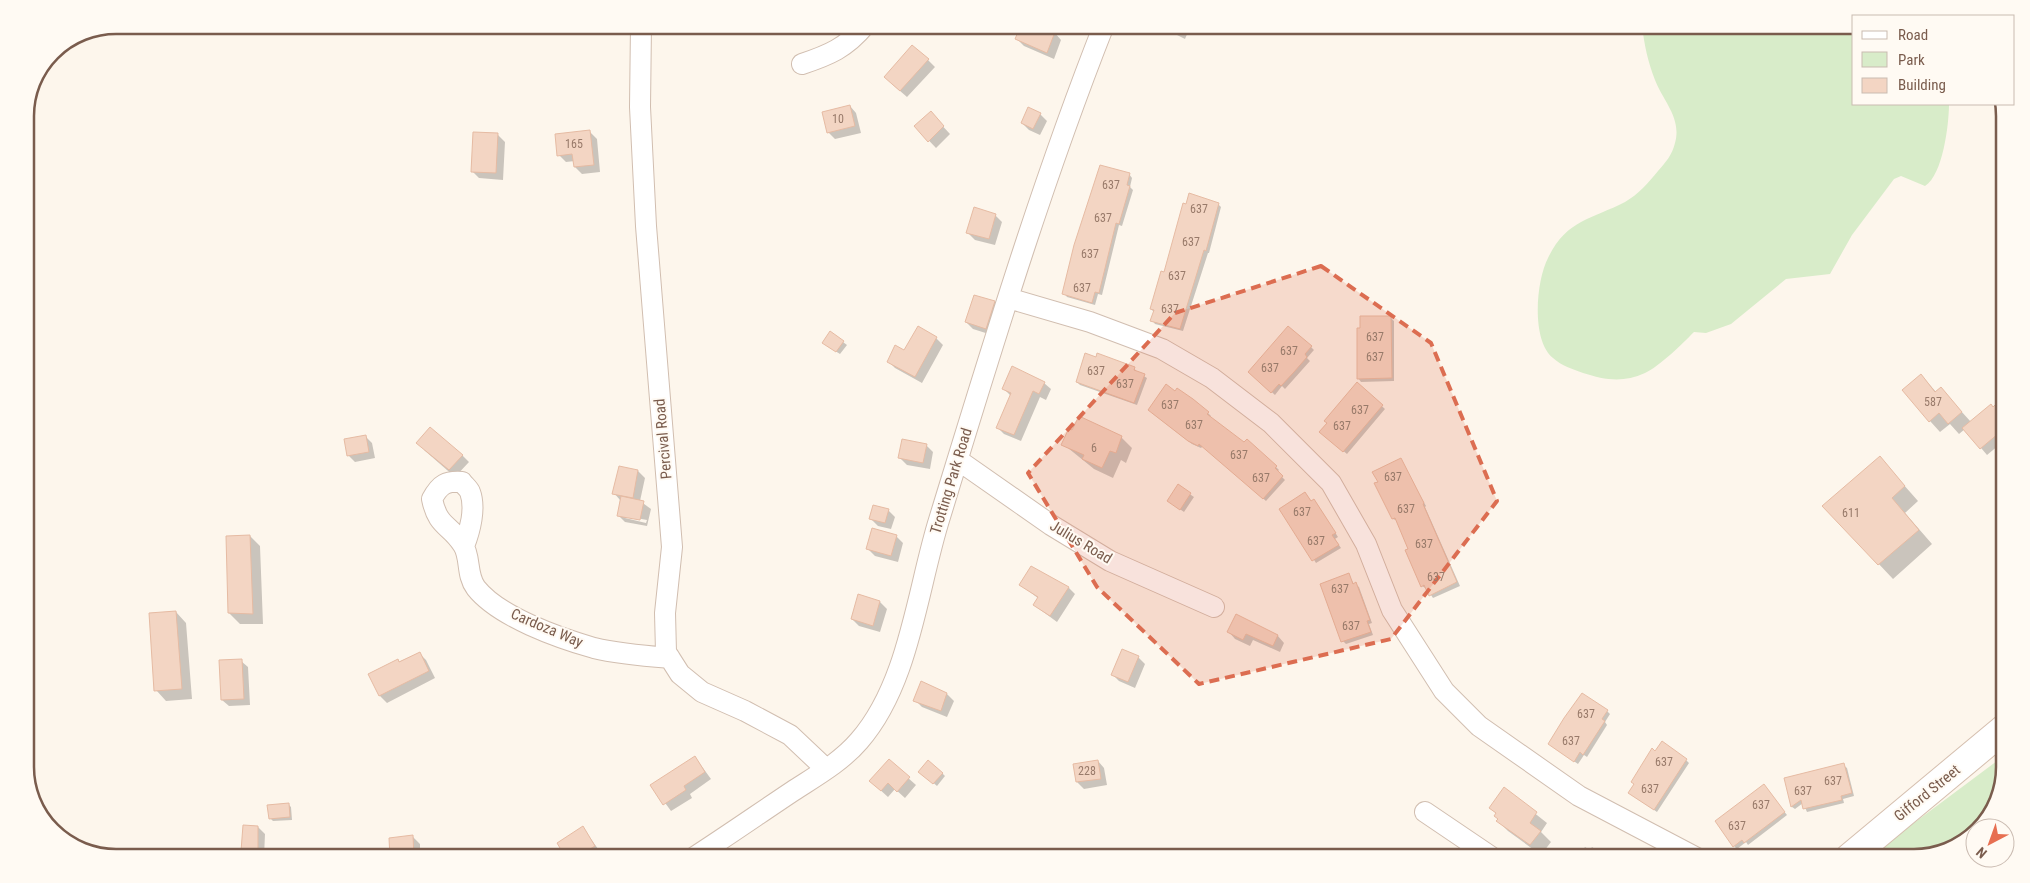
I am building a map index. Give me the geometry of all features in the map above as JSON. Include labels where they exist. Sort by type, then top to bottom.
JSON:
[{"type":"main road","name":"Gifford Street","points":[[1860,849],[1996,736]]},
{"type":"street","name":"Percival Road","points":[[640,34],[640,107],[646,226],[672,548],[665,613],[666,652],[680,674],[702,692],[745,711],[790,735],[826,769]]},
{"type":"street","points":[[802,64],[826,56],[852,41],[857,34]]},
{"type":"street","name":"Trotting Park Road","points":[[706,849],[826,769],[859,740],[884,702],[903,656],[933,538],[1008,298],[1074,100],[1100,34]]},
{"type":"street","points":[[1008,298],[1090,322],[1162,349],[1212,378],[1271,423],[1331,483],[1366,544],[1392,610],[1432,674],[1450,698],[1479,726],[1579,796],[1680,849]]},
{"type":"street","name":"Julius Road","points":[[958,460],[1051,525],[1110,561],[1214,607]]},
{"type":"street","name":"Cardoza Way","points":[[464,546],[468,572],[475,586],[493,604],[509,613],[553,633],[595,648],[670,658]]},
{"type":"street","points":[[1425,812],[1480,849]]},
{"type":"highlighted area","points":[[1321,266],[1431,343],[1497,501],[1391,639],[1199,684],[1097,587],[1028,473],[1175,313]]},
{"type":"green space","points":[[1643,34],[1852,34],[1852,105],[1949,105],[1948,124],[1941,160],[1931,180],[1925,186],[1901,176],[1894,179],[1852,235],[1830,274],[1786,279],[1731,324],[1706,333],[1694,332],[1651,370],[1629,378],[1606,379],[1567,367],[1553,358],[1541,338],[1538,310],[1539,295],[1544,268],[1548,258],[1555,245],[1563,236],[1581,222],[1625,202],[1635,195],[1664,165],[1674,147],[1676,126],[1674,118],[1658,88]]},
{"type":"green space","points":[[1996,762],[1995,784],[1990,799],[1978,818],[1965,818],[1965,831],[1951,841],[1925,849],[1879,849]]},
{"type":"building","points":[[1017,34],[1054,34],[1047,53],[1015,39]]},
{"type":"building","points":[[912,45],[929,59],[900,91],[884,77]]},
{"type":"building","points":[[850,105],[855,126],[827,133],[822,112]]},
{"type":"building","points":[[1028,107],[1041,113],[1033,129],[1021,123]]},
{"type":"building","points":[[931,111],[944,126],[928,142],[914,126]]},
{"type":"building","points":[[590,130],[594,165],[574,167],[572,154],[557,156],[555,134]]},
{"type":"building","points":[[473,132],[498,133],[496,173],[471,172]]},
{"type":"building","points":[[1100,165],[1130,173],[1127,185],[1130,186],[1119,224],[1116,223],[1099,293],[1095,292],[1092,303],[1062,294],[1074,245]]},
{"type":"building","points":[[1189,193],[1219,203],[1206,251],[1204,250],[1180,329],[1150,321],[1154,310],[1150,309],[1161,271],[1164,272],[1183,203],[1186,204]]},
{"type":"building","points":[[974,207],[996,214],[989,239],[966,233]]},
{"type":"building","points":[[974,295],[995,301],[986,329],[965,322]]},
{"type":"building","points":[[1360,316],[1391,316],[1392,378],[1357,379],[1357,328],[1360,328]]},
{"type":"building","points":[[918,326],[937,337],[915,377],[887,362],[895,345],[904,350]]},
{"type":"building","points":[[1288,326],[1312,346],[1305,354],[1307,357],[1294,372],[1281,386],[1279,384],[1271,393],[1248,372]]},
{"type":"building","points":[[830,331],[844,341],[836,352],[822,343]]},
{"type":"building","points":[[1085,353],[1096,357],[1097,353],[1135,367],[1134,370],[1145,374],[1134,403],[1076,382]]},
{"type":"building","points":[[1012,366],[1045,382],[1039,394],[1033,391],[1014,435],[996,428],[1011,393],[1002,389]]},
{"type":"building","points":[[1921,374],[1935,392],[1941,387],[1962,412],[1948,424],[1939,413],[1929,422],[1902,390]]},
{"type":"building","points":[[1357,382],[1383,405],[1343,452],[1319,432],[1327,423],[1324,421]]},
{"type":"building","points":[[1166,384],[1175,391],[1177,388],[1193,399],[1209,412],[1207,414],[1244,442],[1247,439],[1277,466],[1275,468],[1283,476],[1263,499],[1199,444],[1198,446],[1188,441],[1148,410]]},
{"type":"building","points":[[1991,404],[1993,407],[1996,404],[1996,436],[1980,449],[1962,428]]},
{"type":"building","points":[[1079,416],[1122,436],[1116,453],[1110,451],[1102,468],[1082,459],[1084,455],[1061,445],[1069,428],[1072,430]]},
{"type":"building","points":[[430,427],[463,455],[449,470],[416,443]]},
{"type":"building","points":[[366,435],[369,452],[347,456],[344,439]]},
{"type":"building","points":[[902,439],[927,444],[923,463],[898,458]]},
{"type":"building","points":[[1880,456],[1905,486],[1892,498],[1919,530],[1878,565],[1822,506]]},
{"type":"building","points":[[1401,458],[1424,503],[1457,582],[1429,596],[1424,585],[1421,587],[1405,550],[1408,549],[1395,518],[1392,519],[1374,483],[1378,482],[1372,472]]},
{"type":"building","points":[[619,466],[638,470],[633,498],[612,494]]},
{"type":"building","points":[[1178,484],[1191,493],[1180,510],[1167,501]]},
{"type":"building","points":[[1305,492],[1311,501],[1314,499],[1336,533],[1332,535],[1339,545],[1312,561],[1279,509]]},
{"type":"building","points":[[621,496],[644,501],[640,520],[617,516]]},
{"type":"building","points":[[873,505],[889,509],[885,523],[869,519]]},
{"type":"building","points":[[872,528],[897,535],[891,556],[866,549]]},
{"type":"building","points":[[250,535],[253,614],[228,613],[226,536]]},
{"type":"building","points":[[1031,566],[1069,587],[1050,616],[1033,605],[1038,597],[1019,585]]},
{"type":"building","points":[[1349,573],[1353,584],[1356,582],[1370,620],[1367,621],[1371,632],[1341,642],[1320,584]]},
{"type":"building","points":[[858,594],[880,601],[873,626],[851,619]]},
{"type":"building","points":[[176,611],[182,689],[154,691],[149,613]]},
{"type":"building","points":[[1236,614],[1278,635],[1273,646],[1246,634],[1243,640],[1227,632]]},
{"type":"building","points":[[1122,649],[1139,656],[1128,682],[1111,675]]},
{"type":"building","points":[[420,652],[429,671],[379,696],[368,674],[398,659],[399,662]]},
{"type":"building","points":[[242,659],[244,699],[221,700],[219,660]]},
{"type":"building","points":[[921,681],[947,693],[941,711],[913,701]]},
{"type":"building","points":[[1582,693],[1608,710],[1602,719],[1605,721],[1583,755],[1580,752],[1574,762],[1548,744]]},
{"type":"building","points":[[1662,741],[1687,759],[1654,810],[1628,793],[1634,784],[1631,782],[1652,748],[1655,751]]},
{"type":"building","points":[[695,756],[705,772],[684,786],[686,790],[663,805],[650,785]]},
{"type":"building","points":[[889,759],[910,777],[897,792],[888,783],[881,791],[869,781]]},
{"type":"building","points":[[928,760],[943,773],[933,784],[918,772]]},
{"type":"building","points":[[1098,760],[1101,779],[1076,782],[1073,764]]},
{"type":"building","points":[[1844,763],[1852,793],[1841,796],[1842,800],[1803,809],[1801,800],[1791,807],[1784,778]]},
{"type":"building","points":[[1764,784],[1785,812],[1744,843],[1742,840],[1733,847],[1715,821]]},
{"type":"building","points":[[1504,787],[1537,812],[1530,823],[1541,831],[1530,845],[1496,821],[1498,819],[1494,816],[1496,813],[1489,808]]},
{"type":"building","points":[[289,803],[290,817],[269,819],[267,805]]},
{"type":"building","points":[[243,825],[258,826],[258,849],[241,849]]},
{"type":"building","points":[[583,826],[595,846],[590,849],[561,849],[557,843]]},
{"type":"building","points":[[413,835],[414,849],[390,849],[389,838]]}]
